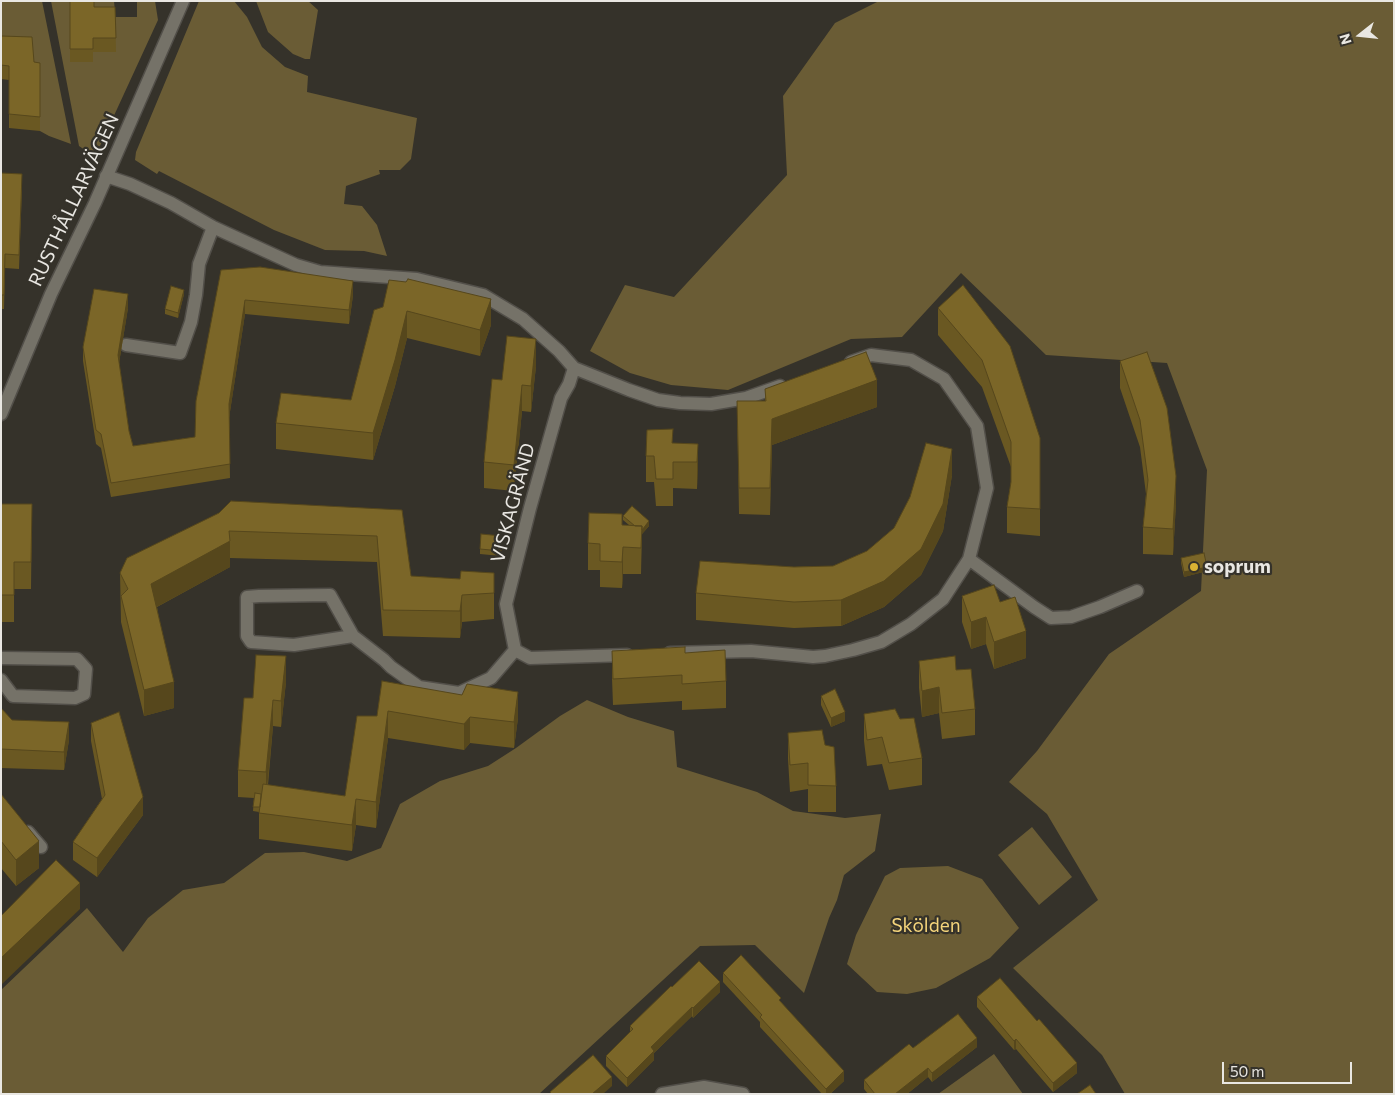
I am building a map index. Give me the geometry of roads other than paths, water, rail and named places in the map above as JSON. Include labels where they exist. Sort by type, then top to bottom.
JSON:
[{"type":"street","name":"RUSTHÅLLARVÄGEN","points":[[1,414],[51,294],[95,203],[183,1]]},
{"type":"street","points":[[106,176],[130,184],[171,203],[213,227],[287,261],[320,272],[417,279],[483,295],[523,319],[559,351],[574,368],[658,400],[711,404],[746,398],[791,383]]},
{"type":"street","points":[[126,345],[180,353],[191,322],[199,264],[213,227]]},
{"type":"street","points":[[658,654],[751,651],[812,657],[853,650],[881,642],[911,624],[943,598],[969,559],[988,488],[977,426],[944,379],[911,360],[871,355],[835,368]]},
{"type":"street","name":"VISKAGRÄND","points":[[515,650],[506,604],[530,508],[561,398],[569,384],[574,368]]},
{"type":"street","points":[[969,559],[1051,618],[1071,617],[1137,591]]},
{"type":"street","points":[[353,636],[294,646],[250,642],[247,636],[247,597],[330,595],[353,636],[391,667],[419,686],[459,693],[491,678],[515,650],[530,658],[638,654]]},
{"type":"street","points":[[1,658],[77,659],[86,669],[84,694],[75,698],[14,696],[1,680]]},
{"type":"street","points":[[18,820],[42,847]]},
{"type":"street","points":[[662,1094],[704,1087],[743,1094]]},
{"type":"place","name":"soprum","points":[[1194,567]]},
{"type":"park label","name":"Skölden","points":[[926,926]]}]
